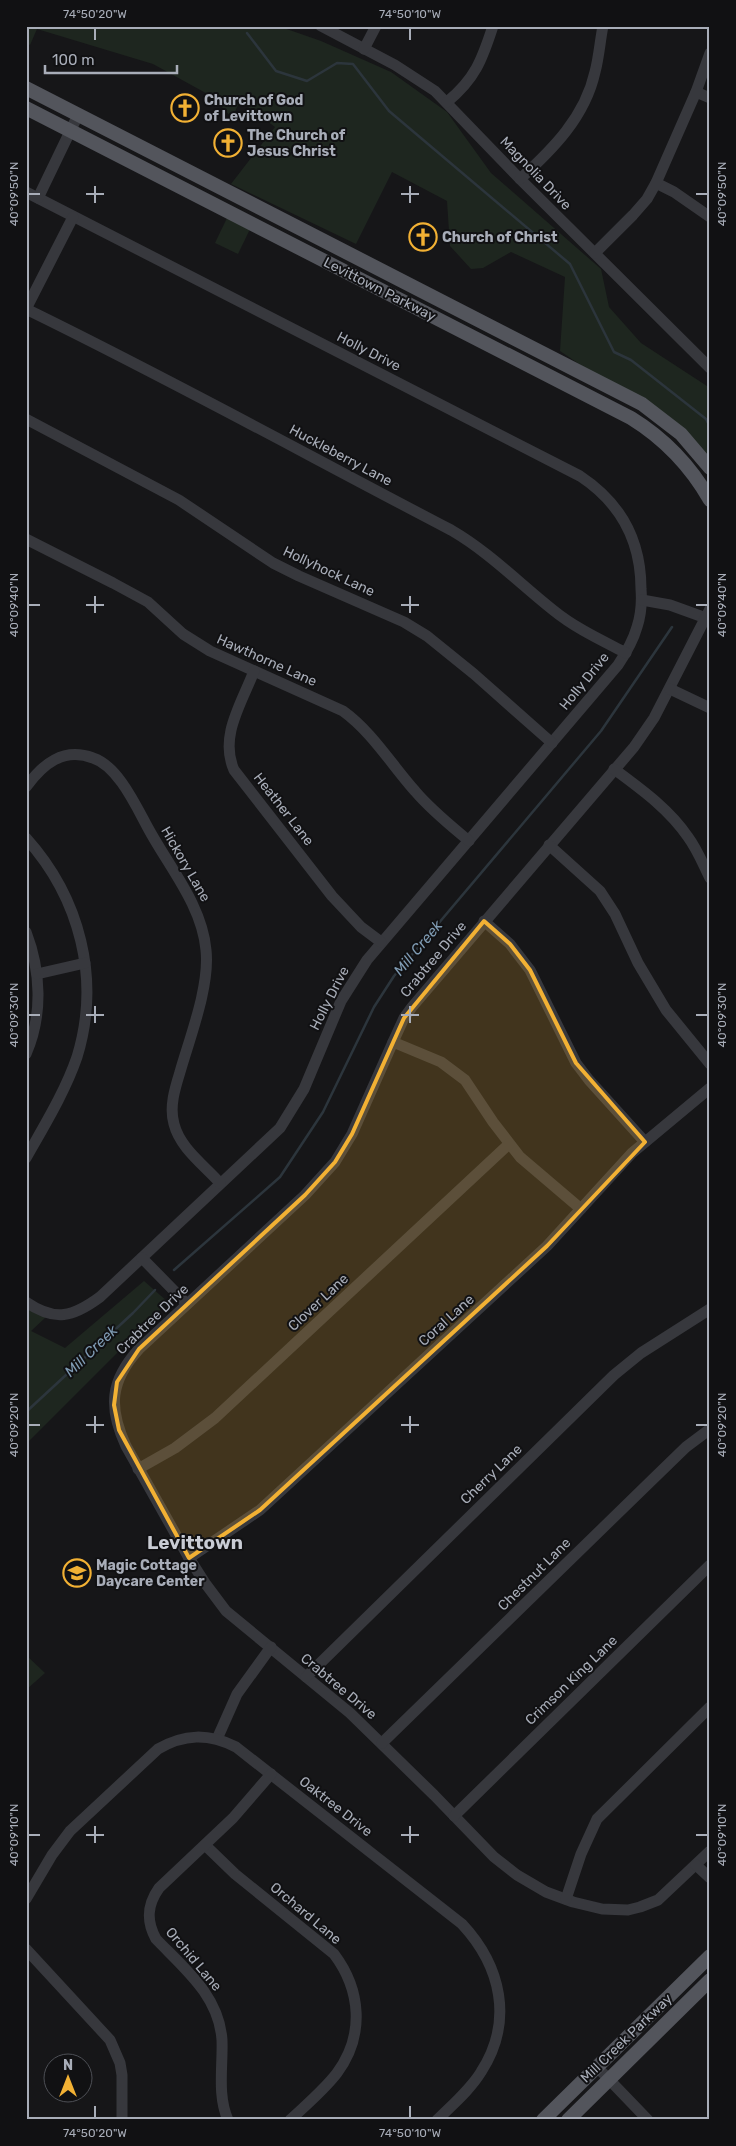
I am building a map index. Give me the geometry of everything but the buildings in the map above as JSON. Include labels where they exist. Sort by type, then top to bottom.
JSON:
[{"type":"main road","name":"Levittown Parkway","points":[[26,88],[642,404],[680,434],[710,468]]},
{"type":"main road","name":"Levittown Parkway","points":[[26,108],[631,418],[665,442],[680,457],[710,500]]},
{"type":"main road","name":"Mill Creek Parkway","points":[[543,2120],[710,1956]]},
{"type":"main road","name":"Mill Creek Parkway","points":[[568,2120],[710,1980]]},
{"type":"street","name":"Magnolia Drive","points":[[322,26],[418,79],[447,102],[520,179],[710,368]]},
{"type":"street","points":[[364,49],[376,26]]},
{"type":"street","points":[[447,102],[465,86],[478,68],[493,26]]},
{"type":"street","points":[[520,179],[559,141],[583,106],[595,72],[603,26]]},
{"type":"street","points":[[595,254],[633,215],[656,183],[696,92],[710,53]]},
{"type":"street","points":[[696,92],[710,98]]},
{"type":"street","points":[[38,198],[78,115]]},
{"type":"street","points":[[656,183],[674,192],[710,217]]},
{"type":"street","name":"Holly Drive","points":[[26,192],[587,480],[600,490],[612,504],[632,535],[639,556],[642,600],[638,625],[618,665],[381,942],[362,967],[341,1001],[304,1089],[280,1128],[86,1308],[67,1315],[49,1314],[26,1302]]},
{"type":"street","points":[[26,309],[73,217]]},
{"type":"street","name":"Huckleberry Lane","points":[[26,309],[235,414],[304,453],[474,543],[553,610],[573,624],[626,652]]},
{"type":"street","name":"Hollyhock Lane","points":[[26,419],[179,500],[273,563],[404,622],[427,636],[474,674],[552,744]]},
{"type":"street","name":"Hawthorne Lane","points":[[26,539],[148,602],[195,642],[343,711],[354,718],[415,791],[444,821],[469,841]]},
{"type":"street","points":[[642,600],[708,613]]},
{"type":"street","name":"Crabtree Drive","points":[[708,613],[670,689],[642,736],[412,1007],[393,1042],[352,1134],[335,1162],[309,1191],[138,1348],[125,1364],[117,1382],[114,1396],[115,1415],[119,1430],[138,1469],[189,1558],[226,1611],[350,1713],[494,1857],[517,1875],[546,1892],[566,1900],[602,1909],[628,1910],[658,1900],[710,1851]]},
{"type":"street","name":"Heather Lane","points":[[254,671],[229,737],[228,750],[234,770],[332,896],[361,927],[381,942]]},
{"type":"street","points":[[670,689],[710,708]]},
{"type":"street","name":"Hickory Lane","points":[[26,786],[39,770],[55,759],[64,756],[88,756],[106,765],[127,792],[194,906],[204,935],[206,971],[177,1082],[172,1115],[181,1140],[220,1183]]},
{"type":"street","points":[[614,769],[639,788],[676,821],[696,848],[710,878]]},
{"type":"street","points":[[26,838],[46,862],[67,898],[78,930],[85,963],[86,1016],[77,1057],[60,1096],[26,1158]]},
{"type":"street","points":[[549,845],[600,891],[615,914],[638,963],[657,995],[682,1031],[710,1064]]},
{"type":"street","points":[[484,921],[510,944],[530,970],[576,1063],[645,1142]]},
{"type":"street","points":[[26,932],[37,974],[38,1011],[26,1054]]},
{"type":"street","points":[[37,974],[85,963]]},
{"type":"street","points":[[393,1042],[441,1062],[465,1080],[509,1144],[544,1180],[581,1210]]},
{"type":"street","name":"Coral Lane","points":[[189,1558],[260,1510],[547,1246],[613,1173],[645,1142],[710,1088]]},
{"type":"street","name":"Clover Lane","points":[[138,1469],[175,1448],[215,1418],[509,1144]]},
{"type":"street","points":[[142,1258],[188,1304]]},
{"type":"street","name":"Cherry Lane","points":[[306,1677],[614,1375],[641,1352],[710,1309]]},
{"type":"street","name":"Chestnut Lane","points":[[382,1744],[686,1447],[710,1429]]},
{"type":"street","name":"Crimson King Lane","points":[[454,1816],[710,1565]]},
{"type":"street","points":[[217,1739],[237,1694],[271,1648]]},
{"type":"street","points":[[566,1900],[581,1854],[590,1831],[597,1820],[710,1708]]},
{"type":"street","name":"Oaktree Drive","points":[[26,1899],[52,1855],[70,1831],[158,1749],[172,1741],[192,1736],[217,1739],[236,1747],[462,1924],[480,1946],[489,1961],[498,1985],[500,1998],[496,2038],[490,2056],[480,2073],[445,2117]]},
{"type":"street","name":"Orchid Lane","points":[[228,2120],[223,2104],[222,2040],[216,2013],[203,1988],[156,1940],[148,1919],[151,1902],[159,1888],[233,1818],[271,1774]]},
{"type":"street","name":"Orchard Lane","points":[[205,1845],[235,1874],[334,1954],[346,1972],[354,1992],[357,2013],[356,2028],[351,2048],[345,2061],[332,2079],[290,2120]]},
{"type":"street","points":[[696,1864],[710,1878]]},
{"type":"street","points":[[26,1948],[110,2040],[116,2051],[122,2075],[122,2120]]},
{"type":"street","points":[[597,2067],[648,2120]]},
{"type":"highlighted area","points":[[484,921],[510,944],[530,970],[576,1063],[645,1142],[547,1246],[260,1510],[189,1558],[119,1430],[114,1405],[117,1382],[139,1349],[305,1195],[335,1162],[352,1134],[404,1018]]},
{"type":"shaded area","points":[[26,26],[278,26],[321,41],[391,72],[447,112],[491,173],[601,269],[609,307],[641,343],[710,388],[710,468],[667,415],[585,368],[560,351],[565,277],[511,252],[483,268],[471,269],[450,246],[447,201],[392,172],[356,244],[231,184],[275,127],[240,101],[232,118],[213,97],[153,64],[37,29],[30,45],[26,43]]},
{"type":"shaded area","points":[[227,218],[250,229],[238,254],[215,243]]},
{"type":"shaded area","points":[[144,1281],[168,1302],[26,1444],[26,1306],[46,1317],[31,1331],[65,1348]]},
{"type":"shaded area","points":[[26,1655],[45,1673],[26,1690]]},
{"type":"waterway","points":[[247,33],[276,71],[307,81],[337,63],[353,64],[389,111],[570,264],[614,352],[631,360],[706,419],[710,427]]},
{"type":"waterway","name":"Mill Creek","points":[[174,1270],[280,1177],[323,1112],[374,1007],[394,976],[601,731],[672,627]]},
{"type":"waterway","name":"Mill Creek","points":[[26,1412],[133,1313],[155,1290]]},
{"type":"place","name":"Church of God of Levittown","points":[[185,108]]},
{"type":"place","name":"The Church of Jesus Christ","points":[[228,143]]},
{"type":"place","name":"Church of Christ","points":[[423,237]]},
{"type":"place","name":"Magic Cottage Daycare Center","points":[[77,1573]]},
{"type":"district","name":"Levittown","points":[[195,1542]]}]
